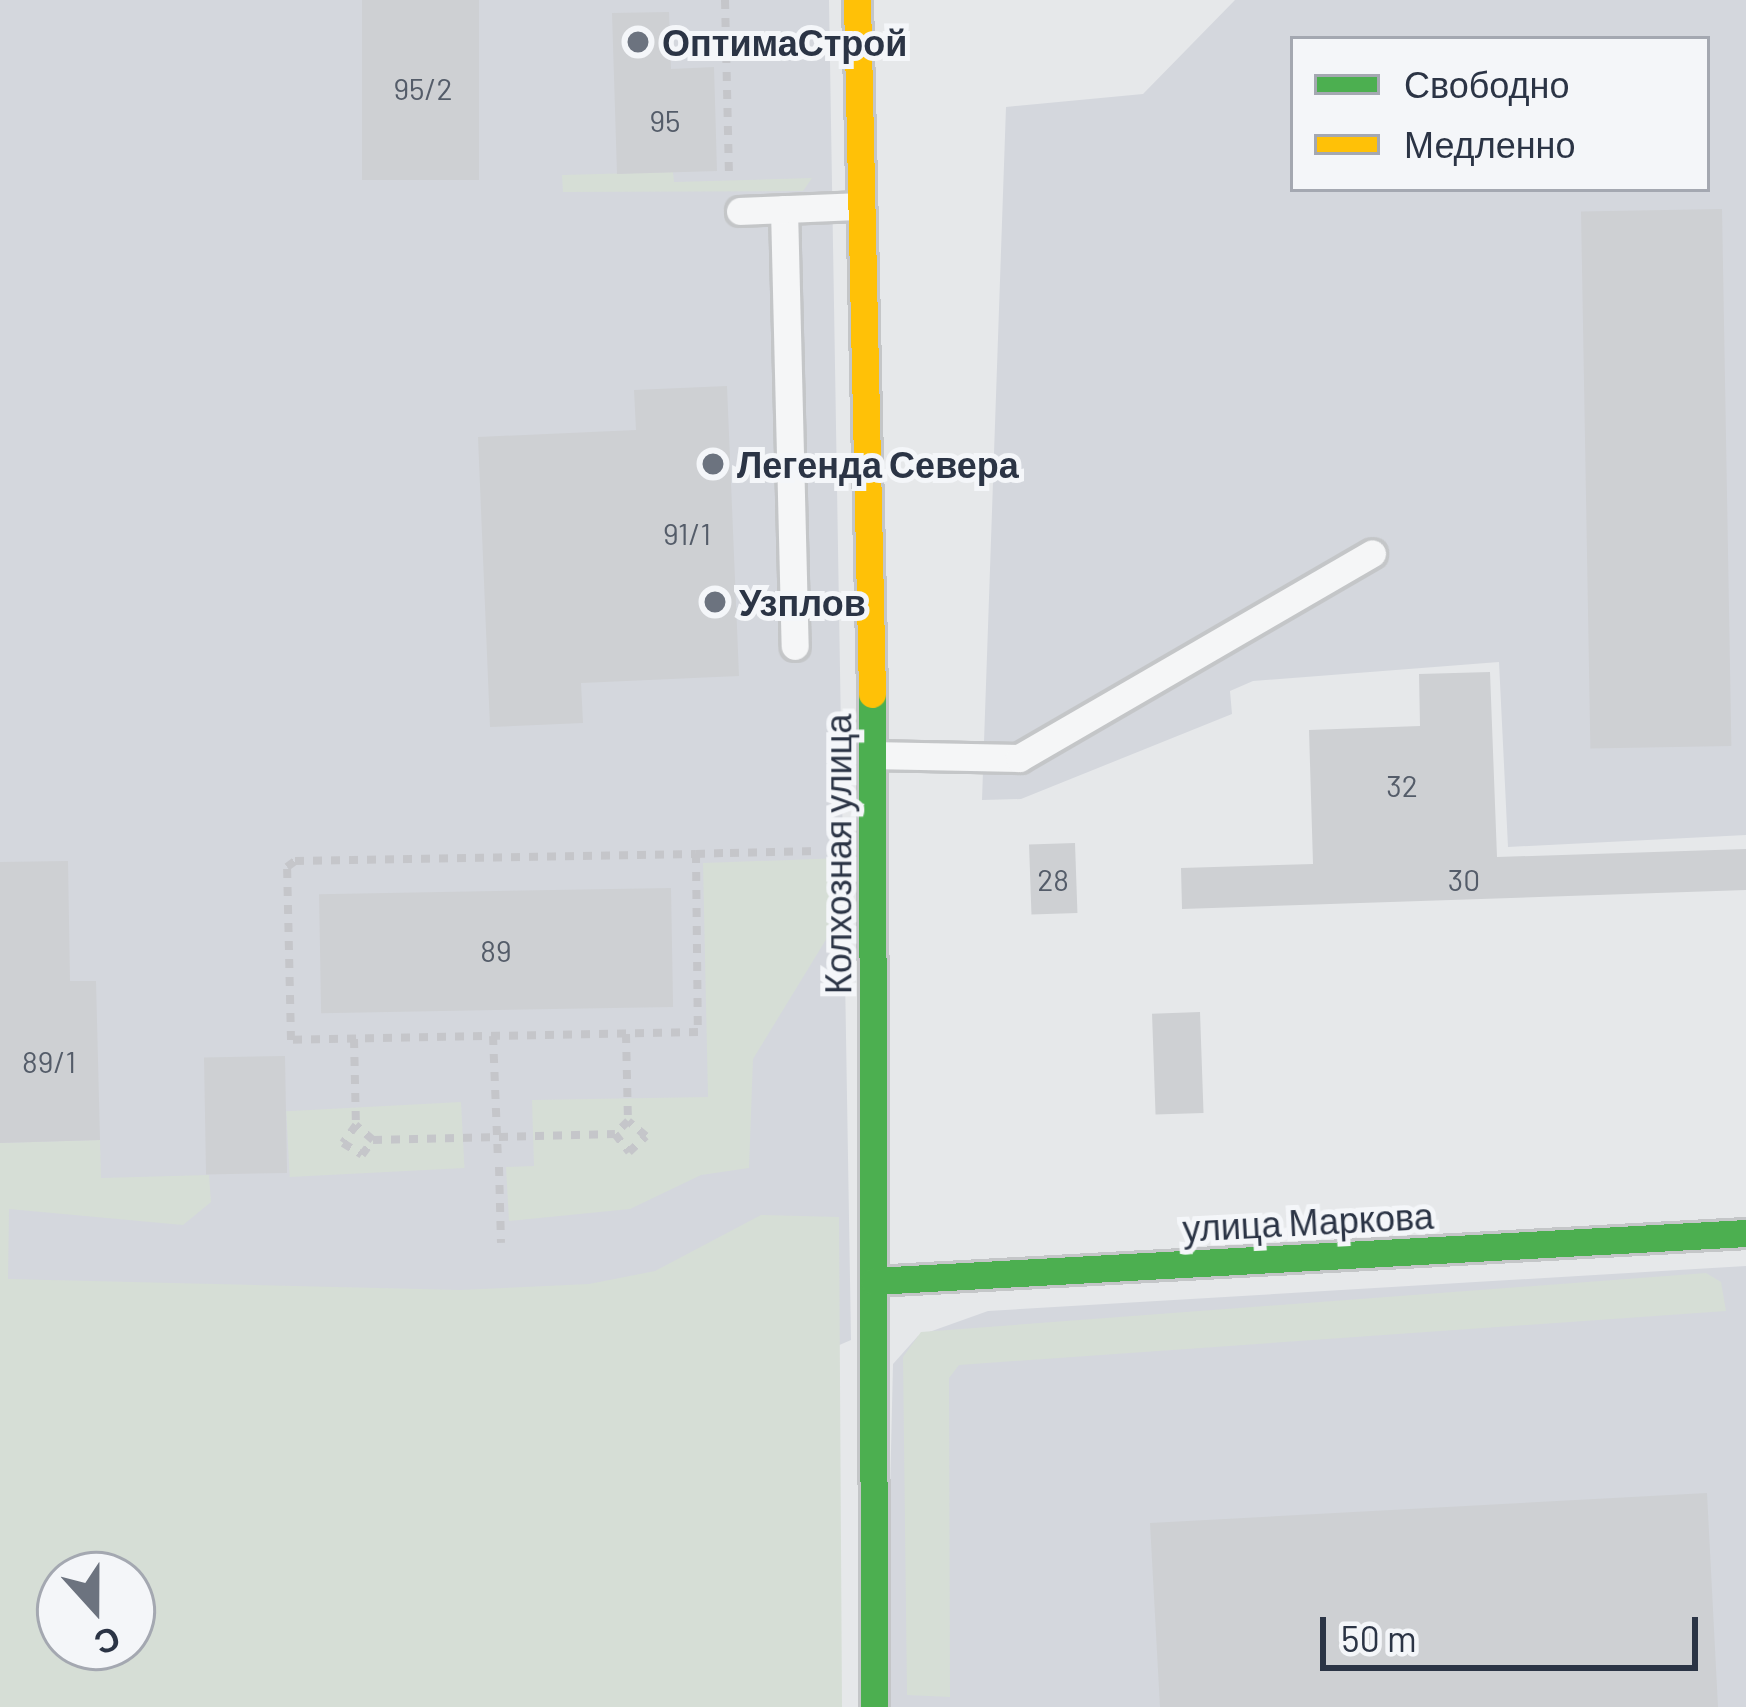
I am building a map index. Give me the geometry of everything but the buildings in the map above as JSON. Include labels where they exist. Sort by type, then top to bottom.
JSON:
[{"type":"street","name":"Колхозная улица","points":[[856,0],[872,755],[874,1707]]},
{"type":"street","name":"улица Маркова","points":[[874,1281],[1746,1233]]},
{"type":"lane","points":[[740,211],[861,206]]},
{"type":"lane","points":[[784,209],[794,646]]},
{"type":"lane","points":[[872,755],[1019,758],[1372,553]]},
{"type":"path","points":[[725,0],[729,181]]},
{"type":"path","points":[[670,54],[726,53]]},
{"type":"path","points":[[697,854],[698,1032],[291,1040],[292,862],[824,851]]},
{"type":"path","points":[[355,1039],[356,1125],[373,1140],[615,1134],[628,1121],[626,1034]]},
{"type":"path","points":[[493,1036],[501,1243]]},
{"type":"path","points":[[615,1134],[620,1149],[639,1150],[644,1131],[628,1121]]},
{"type":"path","points":[[356,1125],[344,1133],[348,1151],[367,1153],[373,1140]]},
{"type":"shaded area","points":[[0,0],[829,0],[851,1340],[156,1640],[156,1551],[36,1551],[36,1671],[83,1671],[0,1707]]},
{"type":"shaded area","points":[[1235,0],[1746,0],[1746,835],[1508,847],[1499,662],[1253,681],[1230,691],[1232,714],[1021,799],[982,800],[1006,107],[1143,94]]},
{"type":"shaded area","points":[[673,172],[674,182],[812,178],[803,191],[563,192],[562,175]]},
{"type":"shaded area","points":[[842,858],[841,915],[753,1059],[749,1168],[701,1175],[630,1209],[509,1221],[506,1167],[534,1166],[532,1100],[708,1097],[703,863]]},
{"type":"shaded area","points":[[461,1102],[464,1168],[290,1177],[286,1111]]},
{"type":"shaded area","points":[[100,1140],[101,1178],[209,1175],[211,1202],[183,1225],[9,1209],[8,1279],[460,1290],[589,1284],[655,1271],[761,1215],[839,1217],[842,1707],[0,1707],[0,1143]]},
{"type":"shaded area","points":[[1746,1266],[1746,1707],[885,1707],[893,1364],[918,1336],[988,1311]]},
{"type":"shaded area","points":[[1706,1273],[1721,1282],[1726,1311],[959,1365],[949,1378],[950,1697],[907,1695],[903,1357],[921,1332]]},
{"type":"traffic: fast","points":[[872,694],[874,1707]]},
{"type":"traffic: fast","points":[[874,1281],[1746,1233]]},
{"type":"traffic: slow","points":[[857,0],[872,694]]},
{"type":"place","name":"ОптимаСтрой","points":[[638,42]]},
{"type":"place","name":"Легенда Севера","points":[[713,464]]},
{"type":"place","name":"Узплов","points":[[715,602]]}]
